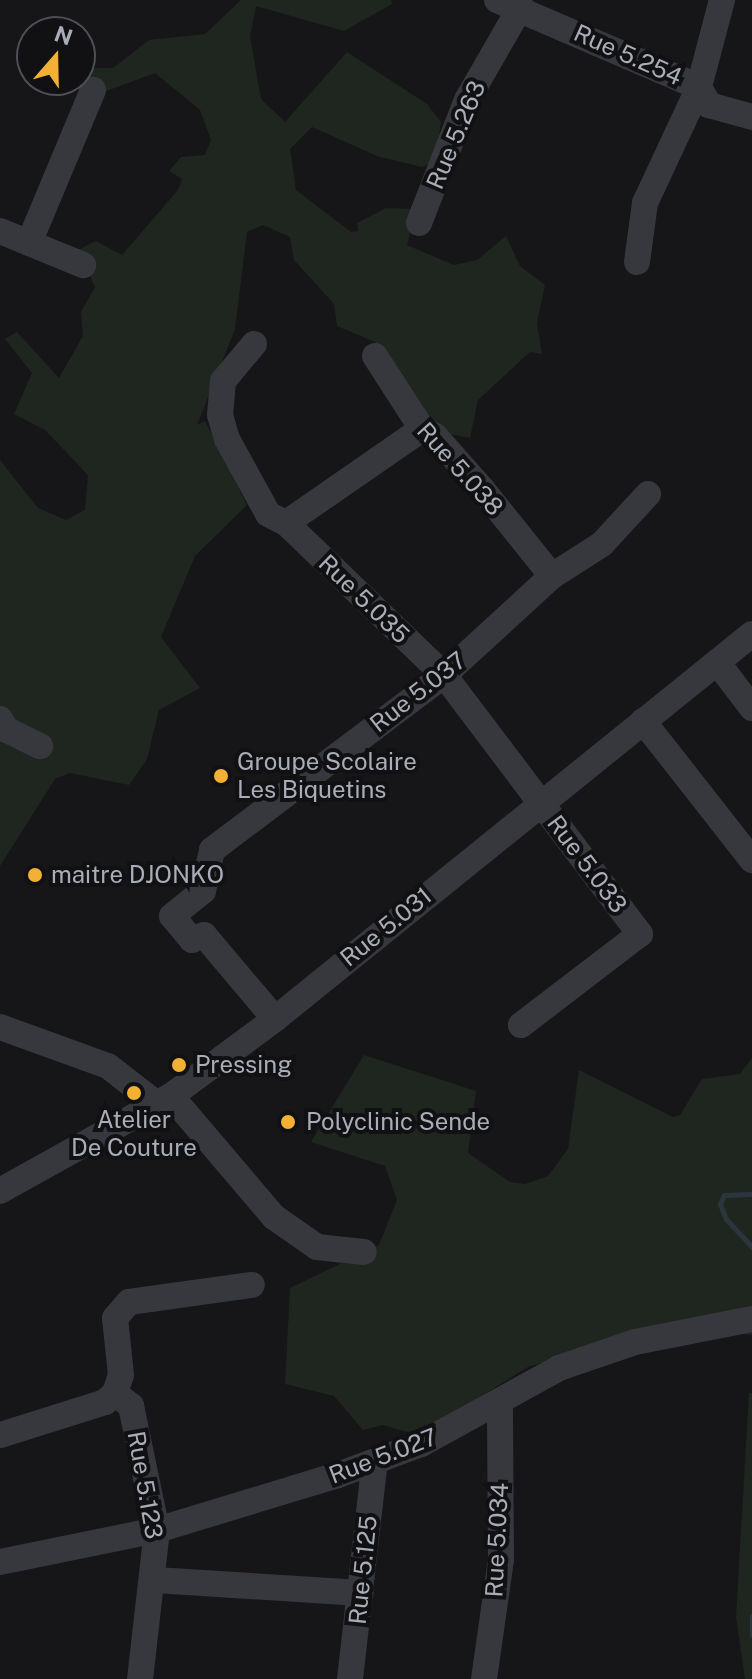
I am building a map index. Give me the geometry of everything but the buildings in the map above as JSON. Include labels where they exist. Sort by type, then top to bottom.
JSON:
[{"type":"street","points":[[637,262],[645,203],[699,87],[722,0]]},
{"type":"street","name":"Rue 5.254","points":[[509,3],[699,87],[709,105],[752,117]]},
{"type":"street","name":"Rue 5.263","points":[[419,223],[509,3]]},
{"type":"street","points":[[29,243],[90,96]]},
{"type":"street","points":[[0,231],[83,265]]},
{"type":"street","name":"Rue 5.035","points":[[254,344],[223,381],[220,415],[227,439],[268,514],[286,523],[444,675]]},
{"type":"street","name":"Rue 5.038","points":[[375,356],[422,429],[435,436],[482,489],[552,576]]},
{"type":"street","points":[[286,523],[422,429]]},
{"type":"street","name":"Rue 5.037","points":[[275,1019],[204,935],[192,940],[172,916],[203,891],[212,850],[444,675],[552,576],[602,544],[648,494]]},
{"type":"street","name":"Rue 5.031","points":[[0,1191],[164,1100],[275,1019],[540,801],[752,634]]},
{"type":"street","points":[[717,662],[752,708]]},
{"type":"street","name":"Rue 5.033","points":[[444,675],[640,934],[521,1025]]},
{"type":"street","points":[[0,719],[7,730],[40,746]]},
{"type":"street","points":[[643,721],[752,860]]},
{"type":"street","points":[[0,1027],[108,1066],[164,1100],[274,1217],[317,1247],[364,1252]]},
{"type":"street","points":[[0,1435],[105,1402],[115,1393],[121,1375],[115,1330],[120,1309],[129,1302],[252,1285]]},
{"type":"street","name":"Rue 5.027","points":[[0,1562],[157,1530],[375,1461],[469,1421],[559,1368],[635,1342],[752,1319]]},
{"type":"street","name":"Rue 5.123","points":[[115,1393],[131,1406],[157,1530],[155,1580],[140,1679]]},
{"type":"street","name":"Rue 5.034","points":[[484,1679],[501,1560],[500,1401]]},
{"type":"street","name":"Rue 5.125","points":[[350,1679],[375,1461]]},
{"type":"street","points":[[155,1580],[361,1593]]},
{"type":"shaded area","points":[[241,0],[391,0],[392,4],[344,31],[256,6],[250,37],[261,99],[285,122],[347,52],[427,104],[441,122],[438,142],[429,164],[422,167],[377,156],[312,127],[290,149],[296,190],[351,232],[358,231],[357,223],[386,208],[416,209],[407,245],[454,265],[477,260],[506,236],[520,266],[545,285],[537,323],[542,354],[530,352],[478,400],[470,438],[439,432],[375,342],[337,326],[334,304],[294,260],[290,237],[263,225],[247,232],[235,329],[197,425],[205,421],[247,505],[195,556],[161,637],[200,688],[159,710],[147,759],[129,785],[70,773],[55,779],[0,866],[0,460],[38,508],[66,520],[85,510],[88,475],[45,430],[14,414],[32,373],[5,339],[17,332],[59,378],[83,336],[81,312],[95,287],[78,250],[96,241],[122,255],[178,190],[182,179],[169,171],[181,157],[205,155],[211,140],[200,110],[155,73],[101,93],[96,90],[96,68],[113,68],[149,40],[205,34]]},
{"type":"shaded area","points":[[364,1055],[476,1091],[468,1153],[510,1182],[525,1184],[548,1176],[568,1149],[579,1070],[673,1117],[680,1115],[702,1079],[740,1074],[752,1058],[752,1335],[665,1326],[528,1367],[418,1435],[383,1425],[363,1430],[334,1396],[285,1384],[290,1288],[379,1245],[397,1200],[385,1166],[311,1142]]},
{"type":"shaded area","points":[[749,1393],[752,1393],[752,1679],[745,1679],[736,1617]]},
{"type":"waterway","points":[[752,1194],[724,1195],[720,1204],[726,1219],[752,1247]]},
{"type":"waterway","points":[[752,1616],[752,1635]]},
{"type":"place","name":"Groupe Scolaire Les Biquetins","points":[[221,776]]},
{"type":"place","name":"maitre DJONKO","points":[[35,875]]},
{"type":"place","name":"Pressing","points":[[179,1065]]},
{"type":"place","name":"Atelier De Couture","points":[[134,1093]]},
{"type":"place","name":"Polyclinic Sende","points":[[288,1122]]}]
